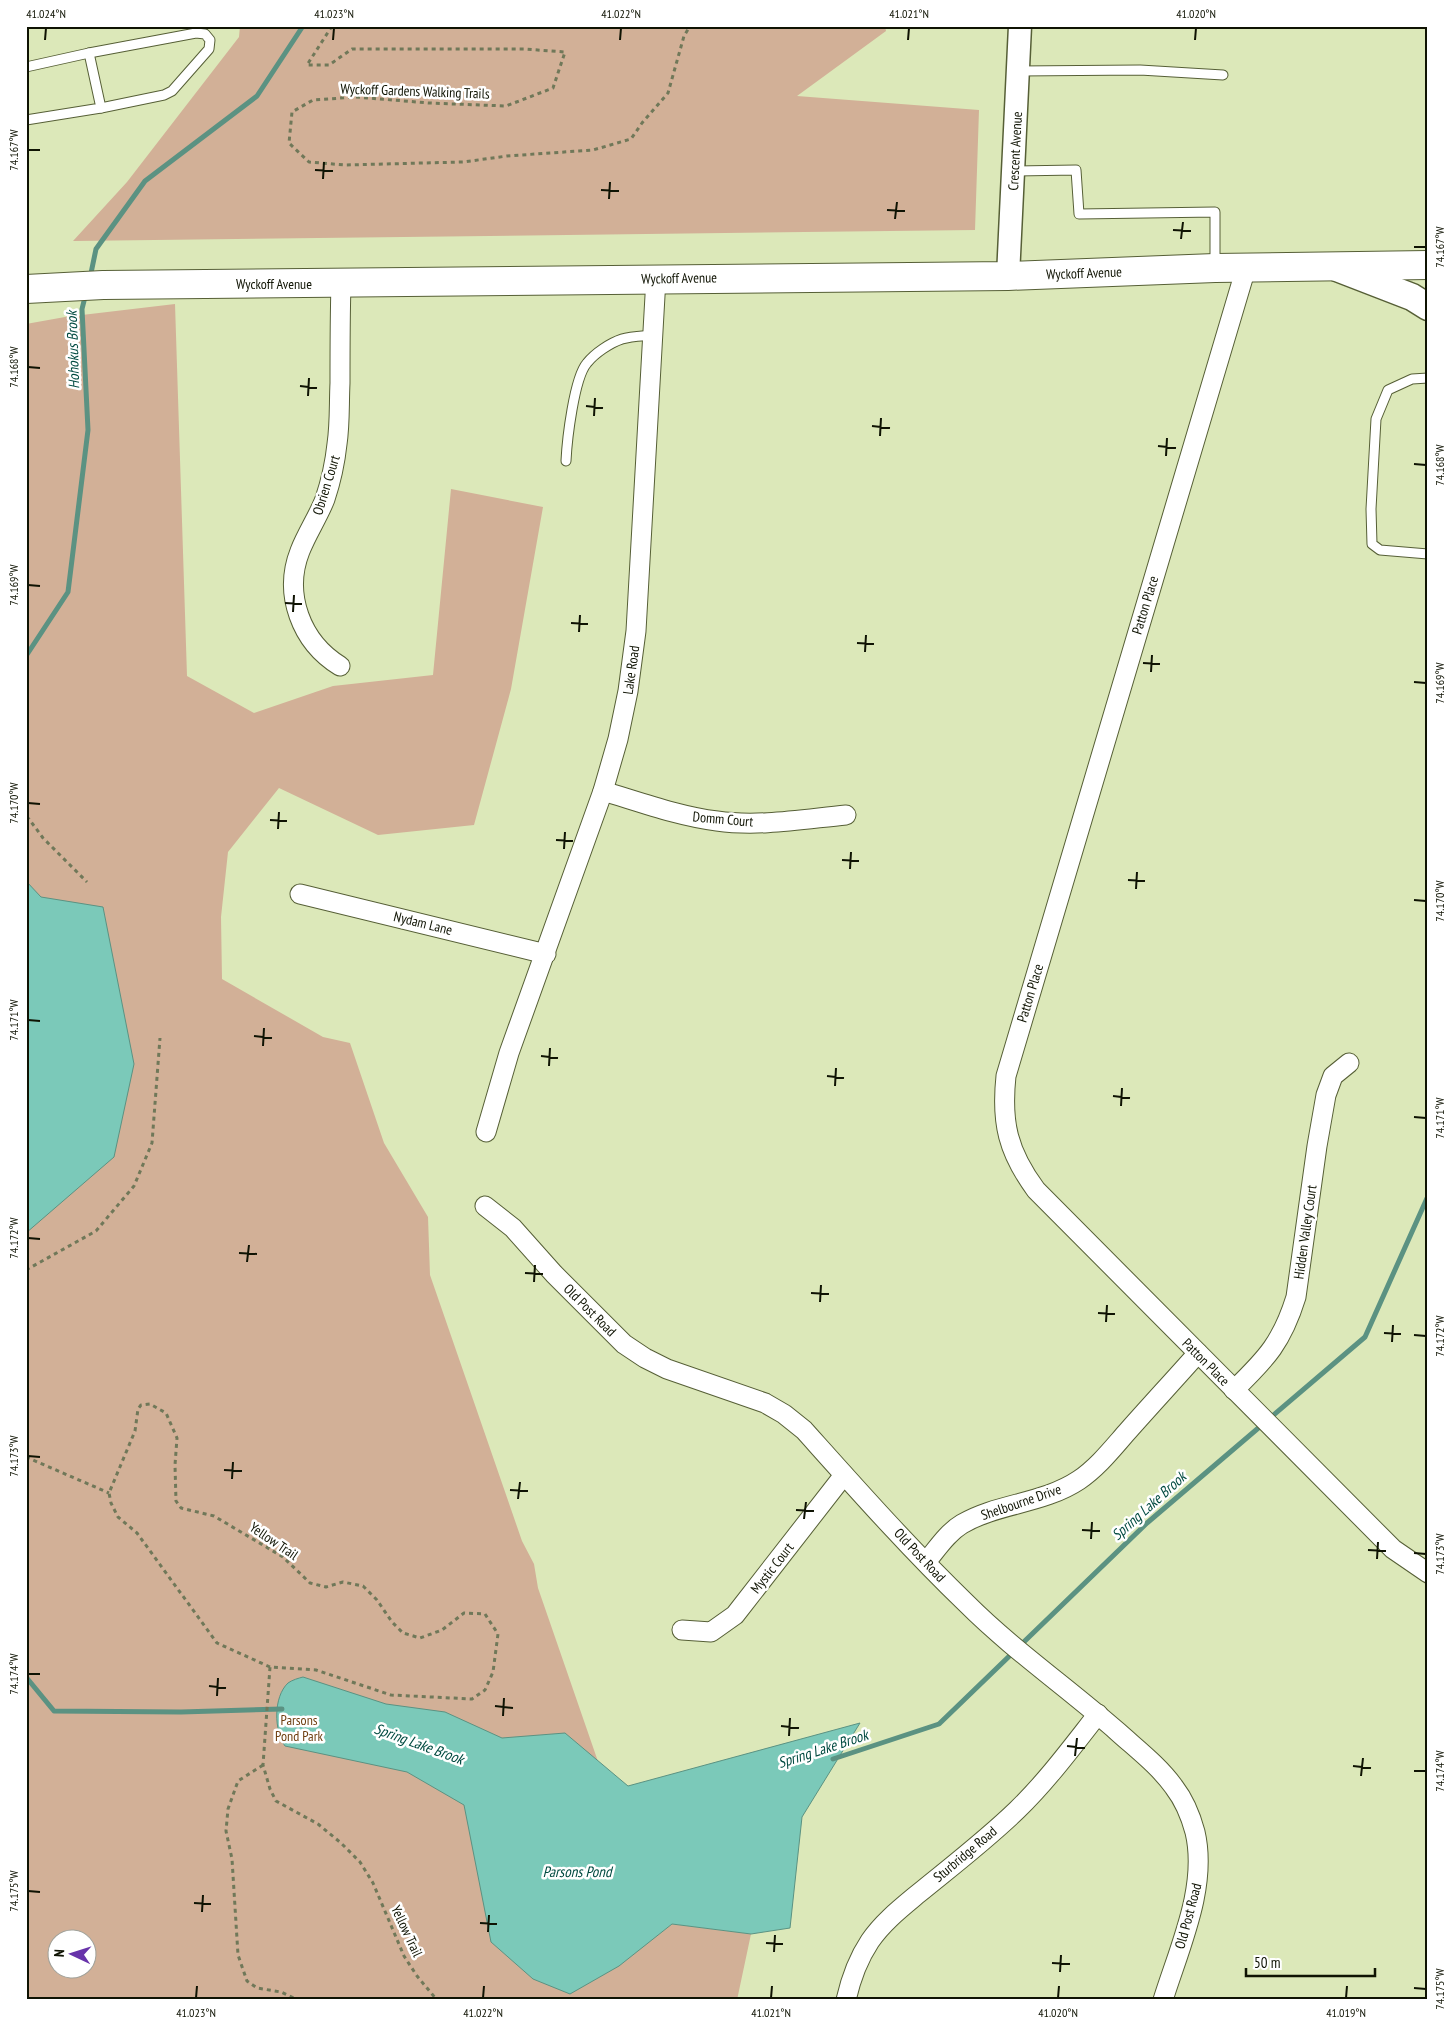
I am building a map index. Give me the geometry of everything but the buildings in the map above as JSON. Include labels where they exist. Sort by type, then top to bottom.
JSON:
[{"type":"main road","name":"Wyckoff Avenue","points":[[26,289],[103,285],[340,284],[656,278],[1008,276],[1215,268],[1428,265]]},
{"type":"main road","name":"Wyckoff Avenue","points":[[1332,266],[1412,297],[1428,308]]},
{"type":"street","name":"Crescent Avenue","points":[[1008,276],[1020,26]]},
{"type":"street","name":"Patton Place","points":[[1246,268],[1006,1076],[1003,1102],[1006,1127],[1013,1152],[1022,1171],[1036,1190],[1393,1548],[1428,1573]]},
{"type":"street","name":"Lake Road","points":[[486,1132],[512,1044],[546,954],[603,791],[618,739],[628,691],[636,631],[656,278]]},
{"type":"street","name":"Obrien Court","points":[[340,284],[339,432],[334,466],[324,500],[300,550],[294,570],[293,589],[296,610],[304,629],[316,646],[340,666]]},
{"type":"street","name":"Domm Court","points":[[603,791],[685,816],[718,821],[751,823],[846,815]]},
{"type":"street","name":"Nydam Lane","points":[[300,894],[546,954]]},
{"type":"street","name":"Hidden Valley Court","points":[[1234,1390],[1262,1362],[1277,1343],[1289,1321],[1296,1297],[1326,1095],[1333,1076],[1349,1063]]},
{"type":"street","name":"Old Post Road","points":[[485,1206],[513,1228],[554,1274],[624,1344],[645,1358],[668,1369],[764,1403],[784,1414],[804,1430],[926,1562],[994,1630],[1098,1714],[1161,1771],[1176,1790],[1188,1811],[1198,1853],[1198,1880],[1194,1903],[1163,2000]]},
{"type":"street","name":"Shelbourne Drive","points":[[926,1562],[946,1537],[961,1525],[980,1516],[1054,1493],[1096,1467],[1198,1353]]},
{"type":"street","name":"Mystic Court","points":[[682,1630],[711,1632],[735,1615],[844,1475]]},
{"type":"street","name":"Sturbridge Road","points":[[846,2000],[850,1981],[859,1960],[871,1939],[887,1920],[989,1836],[1019,1808],[1098,1714]]},
{"type":"lane","points":[[26,67],[196,33],[204,34],[210,40],[209,49],[172,91],[164,95],[101,108],[26,120]]},
{"type":"lane","points":[[89,53],[101,108]]},
{"type":"lane","points":[[1019,71],[1140,70],[1223,75]]},
{"type":"lane","points":[[1014,171],[1076,170],[1079,214],[1215,212],[1215,268]]},
{"type":"lane","points":[[566,461],[567,444],[579,381],[586,364],[604,349],[623,338],[653,335]]},
{"type":"lane","points":[[1428,378],[1412,379],[1388,390],[1376,419],[1371,509],[1372,544],[1380,550],[1428,554]]},
{"type":"path","name":"Wyckoff Gardens Walking Trails","points":[[332,26],[307,65],[329,65],[352,50],[524,49],[565,52],[553,88],[506,106],[429,103],[356,96],[313,100],[292,112],[289,142],[309,162],[345,165],[463,162],[507,156],[593,150],[631,139],[668,93],[684,36],[690,26]]},
{"type":"path","points":[[26,817],[30,818],[42,838],[87,882]]},
{"type":"path","points":[[26,1270],[96,1231],[134,1186],[152,1143],[160,1038]]},
{"type":"path","name":"Yellow Trail","points":[[150,1404],[166,1413],[177,1438],[176,1501],[180,1508],[214,1516],[283,1557],[310,1583],[326,1587],[343,1582],[363,1586],[377,1600],[392,1622],[404,1633],[420,1638],[442,1630],[464,1613],[485,1614],[498,1634],[493,1672],[485,1690],[472,1699],[391,1695],[316,1670],[270,1667],[217,1643],[137,1533],[118,1517],[111,1503],[109,1493],[135,1431],[138,1409],[142,1405],[150,1404]]},
{"type":"path","points":[[26,1457],[109,1493]]},
{"type":"path","name":"Yellow Trail","points":[[270,1667],[263,1765],[270,1789],[276,1801],[318,1824],[360,1862],[373,1883],[404,1956],[417,1976],[437,2000]]},
{"type":"path","points":[[263,1765],[238,1781],[228,1809],[226,1831],[232,1860],[238,1955],[247,1981],[257,1988],[281,1992],[298,2000]]},
{"type":"green space","points":[[240,26],[885,26],[886,31],[797,96],[979,110],[975,230],[73,241],[127,182],[239,37]]},
{"type":"green space","name":"Parsons Pond Park","points":[[175,304],[187,676],[254,713],[333,686],[433,675],[451,489],[543,507],[511,689],[474,825],[378,835],[279,788],[228,852],[221,917],[222,979],[323,1037],[350,1043],[384,1143],[428,1217],[430,1275],[522,1541],[534,1564],[538,1588],[658,1935],[672,1924],[751,1934],[737,2000],[26,2000],[26,324],[65,317]]},
{"type":"water","points":[[26,881],[41,897],[103,907],[134,1064],[114,1157],[26,1233]]},
{"type":"water","name":"Parsons Pond","points":[[303,1677],[386,1704],[445,1712],[502,1738],[565,1733],[628,1786],[860,1723],[802,1817],[790,1928],[751,1934],[672,1924],[619,1966],[570,1994],[533,1979],[491,1942],[464,1805],[407,1772],[285,1746],[281,1740],[277,1723],[280,1697],[288,1683]]},
{"type":"waterway","name":"Hohokus Brook","points":[[90,278],[96,249],[145,181],[257,96],[303,26]]},
{"type":"waterway","name":"Hohokus Brook","points":[[26,656],[68,592],[88,430],[82,309],[86,293]]},
{"type":"waterway","name":"Spring Lake Brook","points":[[833,1759],[939,1724],[1147,1523],[1365,1337],[1428,1196]]},
{"type":"waterway","name":"Spring Lake Brook","points":[[26,1677],[54,1711],[181,1712],[282,1709]]}]
